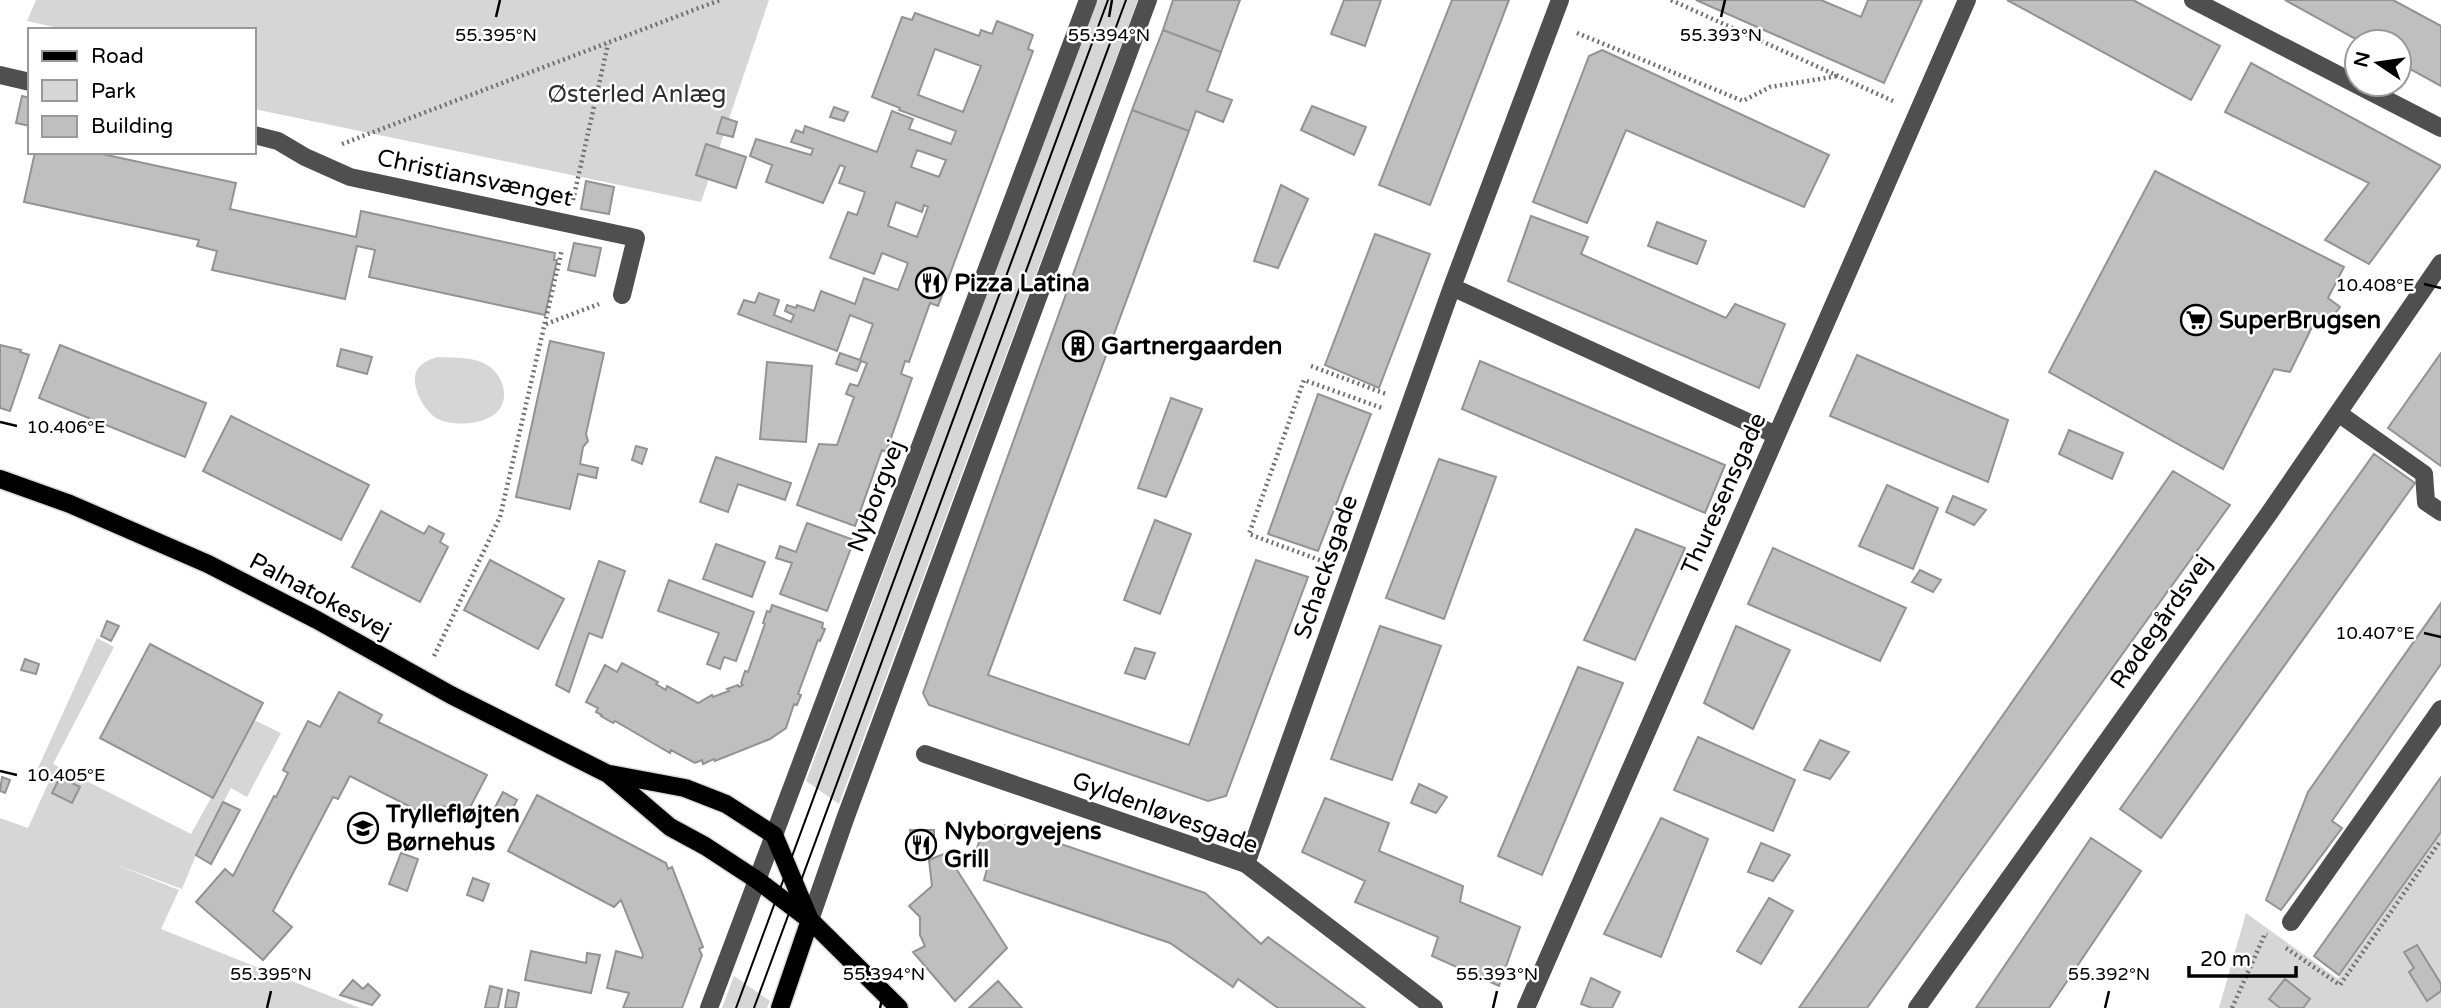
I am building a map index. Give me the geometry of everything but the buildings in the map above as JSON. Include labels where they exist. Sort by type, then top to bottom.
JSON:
[{"type":"main road","name":"Palnatokesvej","points":[[0,479],[81,508],[208,564],[608,774],[670,827],[757,880],[810,920],[900,1008]]},
{"type":"main road","name":"Palnatokesvej","points":[[608,774],[685,788],[726,804],[774,835]]},
{"type":"main road","points":[[774,835],[810,920],[780,1008]]},
{"type":"street","name":"Nyborgvej","points":[[709,1008],[1088,0]]},
{"type":"street","points":[[810,920],[1148,0]]},
{"type":"street","name":"Schacksgade","points":[[1246,864],[1452,287],[1560,0]]},
{"type":"street","name":"Thuresensgade","points":[[1526,1008],[1967,0]]},
{"type":"street","points":[[2193,0],[2441,128]]},
{"type":"street","points":[[0,75],[28,82]]},
{"type":"street","name":"Christiansvænget","points":[[256,136],[278,141],[305,157],[350,177],[636,238],[622,295]]},
{"type":"street","name":"Rødegårdsvej","points":[[1917,1008],[2338,414],[2441,262]]},
{"type":"street","points":[[1452,287],[1776,435]]},
{"type":"street","points":[[2338,414],[2424,474],[2426,502],[2441,512]]},
{"type":"street","points":[[2291,922],[2441,709]]},
{"type":"street","name":"Gyldenløvesgade","points":[[925,754],[1246,864],[1434,1008]]},
{"type":"path","points":[[305,157],[720,0]]},
{"type":"path","points":[[1671,0],[1919,113]]},
{"type":"path","points":[[1552,22],[1743,101],[1770,88],[1838,76]]},
{"type":"path","points":[[423,679],[500,517],[608,44]]},
{"type":"path","points":[[545,325],[622,295]]},
{"type":"path","points":[[1311,366],[1408,410]]},
{"type":"path","points":[[1351,571],[1249,534],[1304,380],[1408,410]]},
{"type":"path","points":[[2232,1008],[2265,934],[2340,985],[2441,840]]},
{"type":"green space","name":"Østerled Anlæg","points":[[36,0],[769,0],[701,202],[256,109],[256,28],[58,28],[27,21]]},
{"type":"green space","points":[[1096,0],[1138,0],[839,804],[806,781]]},
{"type":"green space","points":[[437,357],[472,359],[484,363],[496,373],[501,380],[504,395],[503,403],[494,415],[481,421],[455,423],[438,419],[428,411],[417,392],[416,372],[425,362]]},
{"type":"green space","points":[[97,638],[114,647],[53,764],[191,834],[254,720],[281,733],[247,797],[231,788],[196,855],[182,889],[112,863],[179,890],[161,929],[360,1008],[0,1008],[0,818],[28,828],[52,775],[38,768]]},
{"type":"green space","points":[[2441,834],[2441,1008],[2219,1008],[2246,913],[2338,979]]},
{"type":"green space","points":[[734,976],[770,1001],[767,1008],[722,1008]]},
{"type":"tram line","points":[[736,1008],[1108,0]]},
{"type":"tram line","points":[[754,1008],[1126,0]]},
{"type":"place","name":"Pizza Latina","points":[[931,283]]},
{"type":"place","name":"SuperBrugsen","points":[[2196,320]]},
{"type":"place","name":"Gartnergaarden","points":[[1078,346]]},
{"type":"place","name":"Tryllefløjten Børnehus","points":[[363,828]]},
{"type":"place","name":"Nyborgvejens Grill","points":[[921,845]]}]
